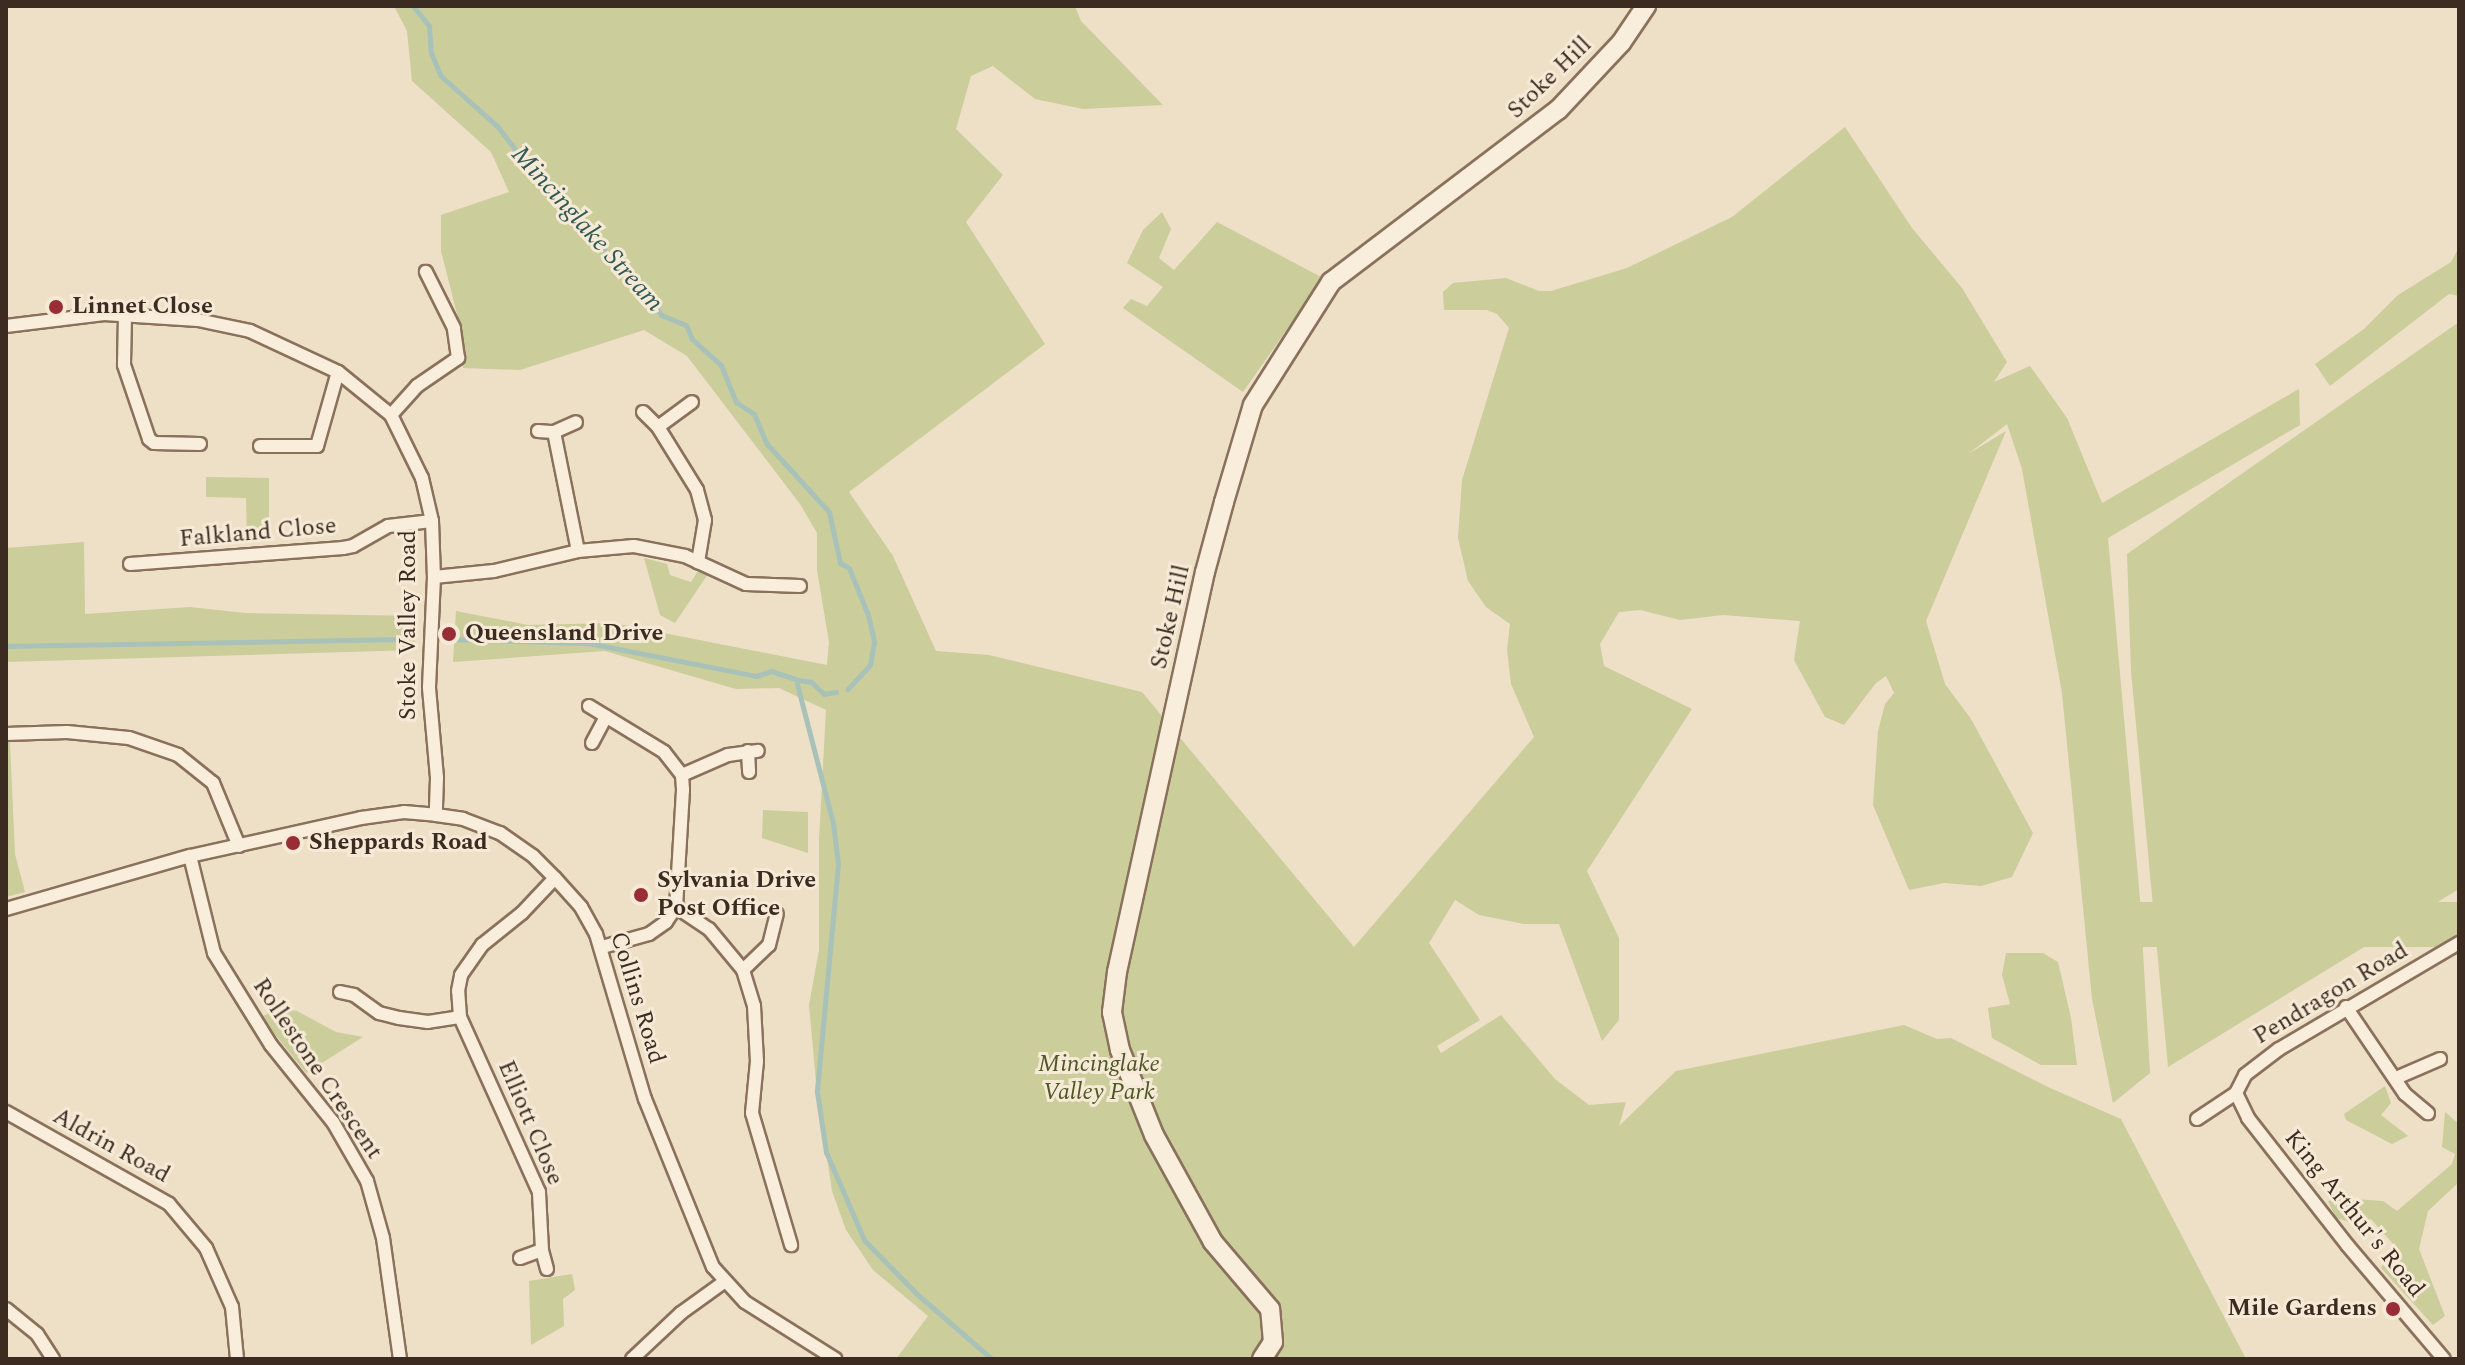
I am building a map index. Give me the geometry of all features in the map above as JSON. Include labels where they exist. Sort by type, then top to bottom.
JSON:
[{"type":"street","name":"Stoke Hill","points":[[1262,1359],[1273,1342],[1270,1309],[1213,1242],[1154,1135],[1120,1050],[1112,1012],[1117,972],[1205,572],[1224,502],[1253,405],[1331,282],[1558,110],[1621,43],[1646,6]]},
{"type":"street","points":[[391,415],[417,386],[458,358],[454,328],[426,272]]},
{"type":"street","points":[[125,316],[124,365],[149,439],[154,443],[200,444]]},
{"type":"street","name":"Stoke Valley Road","points":[[6,326],[66,317],[125,316],[198,320],[250,331],[338,372],[391,415],[422,478],[432,521],[434,577],[429,688],[437,778],[436,815]]},
{"type":"street","points":[[260,446],[317,446],[338,372]]},
{"type":"street","points":[[658,427],[692,402]]},
{"type":"street","points":[[643,412],[658,427],[697,490],[705,520],[698,562]]},
{"type":"street","points":[[538,431],[554,432],[576,422]]},
{"type":"street","points":[[554,432],[578,551]]},
{"type":"street","name":"Falkland Close","points":[[130,564],[343,548],[353,546],[388,526],[432,521]]},
{"type":"street","points":[[434,577],[494,571],[578,551],[634,546],[666,550],[746,584],[800,586]]},
{"type":"street","points":[[589,706],[664,752],[682,775],[676,907],[666,922],[649,934],[602,947]]},
{"type":"street","points":[[592,743],[606,717]]},
{"type":"street","points":[[6,734],[67,732],[129,738],[178,755],[213,783],[239,846]]},
{"type":"street","points":[[682,775],[701,764],[753,751],[749,772]]},
{"type":"street","name":"Collins Road","points":[[6,909],[190,856],[361,818],[404,812],[436,815],[463,819],[500,833],[533,856],[581,907],[602,947],[645,1099],[713,1267],[724,1282],[766,1318],[818,1355],[835,1359]]},
{"type":"street","name":"Rollestone Crescent","points":[[190,856],[214,953],[271,1045],[333,1122],[367,1181],[383,1238],[400,1359]]},
{"type":"street","name":"Elliott Close","points":[[547,1269],[542,1250],[539,1192],[460,1017],[458,991],[470,961],[482,945],[522,913],[555,878]]},
{"type":"street","points":[[676,907],[709,929],[743,970],[754,1006],[756,1029],[757,1061],[752,1113],[791,1245]]},
{"type":"street","points":[[743,970],[769,945],[777,914]]},
{"type":"street","name":"Pendragon Road","points":[[2197,1119],[2236,1093],[2245,1075],[2346,1007],[2459,943]]},
{"type":"street","points":[[340,992],[354,995],[379,1013],[399,1018],[428,1022],[460,1017]]},
{"type":"street","points":[[2346,1007],[2405,1094],[2428,1113]]},
{"type":"street","points":[[2396,1078],[2440,1059]]},
{"type":"street","name":"King Arthur's Road","points":[[2236,1093],[2248,1118],[2348,1246],[2444,1359]]},
{"type":"street","name":"Aldrin Road","points":[[6,1112],[169,1204],[206,1248],[232,1307],[237,1359]]},
{"type":"street","points":[[520,1258],[542,1250]]},
{"type":"street","points":[[632,1359],[681,1313],[724,1282]]},
{"type":"street","points":[[6,1309],[37,1334],[53,1359]]},
{"type":"green space","name":"Mincinglake Valley Park","points":[[394,6],[1075,6],[1081,21],[1163,105],[1083,109],[1035,99],[993,66],[971,76],[956,129],[1003,175],[966,222],[1045,344],[849,492],[893,556],[936,651],[989,655],[1142,692],[1354,947],[1534,737],[1511,684],[1507,650],[1510,624],[1486,607],[1468,581],[1458,538],[1462,480],[1509,328],[1497,314],[1487,310],[1444,310],[1443,292],[1453,283],[1506,278],[1539,291],[1551,291],[1627,268],[1732,217],[1845,127],[1912,228],[1962,288],[2007,362],[1994,382],[2030,366],[2067,418],[2102,503],[2299,389],[2300,425],[2108,538],[2140,899],[2150,1073],[2113,1103],[2092,999],[2062,693],[2022,469],[2007,424],[1968,454],[2006,431],[1926,621],[1945,684],[1971,719],[2033,833],[2012,877],[1981,886],[1944,883],[1909,890],[1873,805],[1878,731],[1885,704],[1894,693],[1886,676],[1876,683],[1844,725],[1825,717],[1794,660],[1800,621],[1723,615],[1680,620],[1640,610],[1619,612],[1600,644],[1604,666],[1692,709],[1587,871],[1619,938],[1619,1020],[1602,1041],[1559,924],[1524,924],[1479,915],[1455,900],[1429,943],[1480,1020],[1437,1046],[1441,1053],[1501,1015],[1555,1079],[1589,1105],[1626,1102],[1619,1126],[1676,1071],[1904,1025],[1937,1039],[1951,1038],[2050,1088],[2121,1119],[2246,1359],[896,1359],[928,1316],[873,1270],[846,1230],[832,1191],[817,1092],[809,1005],[819,950],[819,840],[826,710],[779,688],[736,689],[605,651],[453,662],[456,611],[528,625],[613,623],[827,665],[829,642],[817,570],[817,533],[800,504],[687,356],[644,330],[520,370],[463,368],[458,318],[441,251],[441,215],[509,192],[491,152],[412,81],[407,31]]},
{"type":"green space","points":[[1162,212],[1171,229],[1159,258],[1174,270],[1217,222],[1323,278],[1243,392],[1123,308],[1131,299],[1147,306],[1163,287],[1127,263],[1143,230]]},
{"type":"green space","points":[[2459,247],[2459,296],[2449,294],[2330,386],[2315,364],[2364,329],[2398,295],[2451,262]]},
{"type":"green space","points":[[2459,322],[2459,889],[2168,1067],[2131,671],[2127,554]]},
{"type":"green space","points":[[206,477],[269,478],[269,541],[247,543],[246,498],[206,497]]},
{"type":"green space","points":[[84,542],[85,614],[190,607],[245,613],[418,616],[413,650],[6,662],[6,548]]},
{"type":"green space","points":[[644,558],[667,564],[670,575],[691,582],[698,571],[708,574],[675,623],[660,615]]},
{"type":"green space","points":[[6,742],[10,742],[15,854],[25,892],[6,897]]},
{"type":"green space","points":[[763,810],[808,812],[808,853],[762,838]]},
{"type":"green space","points":[[2104,902],[2459,902],[2459,947],[2104,947]]},
{"type":"green space","points":[[2006,953],[2043,953],[2058,962],[2071,1018],[2077,1065],[2041,1065],[1992,1038],[1988,1008],[2010,1004],[2002,975]]},
{"type":"green space","points":[[280,1008],[297,1011],[336,1032],[363,1037],[306,1073],[261,1017]]},
{"type":"green space","points":[[2385,1086],[2391,1103],[2381,1115],[2408,1136],[2392,1144],[2346,1120],[2344,1114]]},
{"type":"green space","points":[[2445,1112],[2459,1124],[2459,1182],[2428,1211],[2419,1249],[2445,1316],[2433,1325],[2381,1268],[2394,1245],[2371,1219],[2353,1223],[2336,1218],[2328,1201],[2339,1198],[2383,1201],[2397,1211],[2452,1164],[2455,1154],[2442,1147]]},
{"type":"green space","points":[[572,1274],[575,1290],[563,1299],[564,1326],[531,1345],[529,1281]]},
{"type":"waterway","name":"Mincinglake Stream","points":[[413,6],[429,26],[431,53],[441,76],[498,127],[540,182],[646,294],[661,315],[686,325],[692,339],[721,365],[736,402],[754,414],[767,444],[829,512],[840,563],[849,568],[868,615],[874,642],[870,665],[848,689]]},
{"type":"waterway","points":[[6,646],[403,639]]},
{"type":"waterway","points":[[444,639],[588,643],[756,676],[771,671],[798,680]]},
{"type":"waterway","name":"Mincinglake Stream","points":[[836,692],[824,694],[811,682],[798,680],[833,823],[838,864],[817,1092],[826,1152],[864,1240],[918,1295],[992,1359]]},
{"type":"place","name":"Linnet Close","points":[[56,307]]},
{"type":"place","name":"Queensland Drive","points":[[449,634]]},
{"type":"place","name":"Sheppards Road","points":[[293,843]]},
{"type":"place","name":"Sylvania Drive Post Office","points":[[641,895]]},
{"type":"place","name":"Mile Gardens","points":[[2393,1309]]}]
